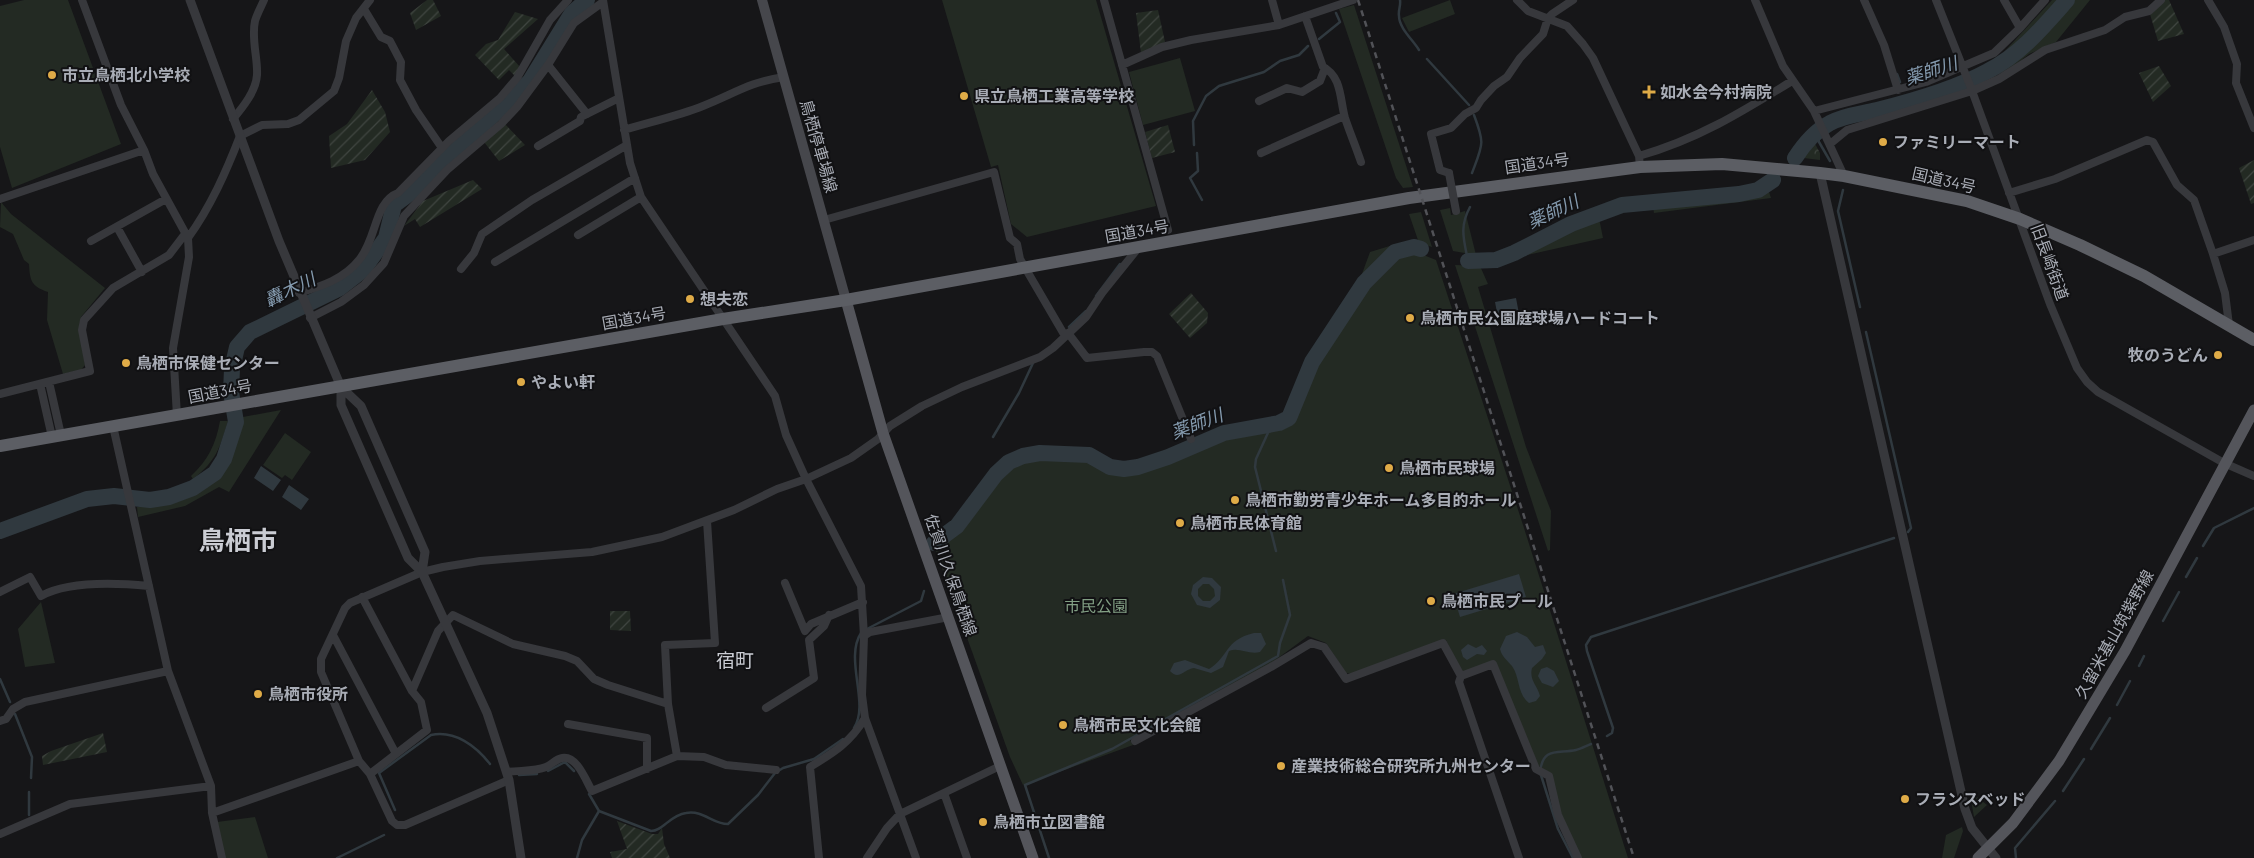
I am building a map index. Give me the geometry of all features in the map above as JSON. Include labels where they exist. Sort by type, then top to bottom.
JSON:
[{"type":"highway","name":"国道34号","points":[[0,446],[723,319],[846,300],[1409,198],[1639,161],[1722,164],[1820,173],[1844,176],[1966,201],[2020,218],[2144,276],[2254,340]]},
{"type":"main road","name":"鳥栖停車場線","points":[[762,0],[846,300]]},
{"type":"main road","name":"佐賀川久保鳥栖線","points":[[846,300],[883,433],[1034,858]]},
{"type":"main road","name":"久留米基山筑紫野線","points":[[1978,858],[2013,823],[2059,761],[2125,652],[2224,462],[2254,410]]},
{"type":"street","points":[[82,0],[121,105],[144,150],[153,174],[186,236],[189,257],[173,348],[178,416]]},
{"type":"street","points":[[190,0],[300,296],[341,387],[361,406],[424,552],[422,572]]},
{"type":"street","points":[[234,119],[255,85],[257,76],[255,20],[264,0]]},
{"type":"street","points":[[0,394],[90,371],[82,330],[84,320],[113,288],[169,255],[203,218],[222,183],[240,136],[262,125],[288,124],[300,120],[334,91],[339,78],[346,41],[356,18],[370,0]]},
{"type":"street","points":[[300,296],[338,278],[359,261],[368,249],[374,235],[382,205],[391,195],[398,192],[442,148],[506,92],[521,72],[550,20],[568,0]]},
{"type":"street","points":[[1104,0],[1168,230]]},
{"type":"street","points":[[1272,0],[1279,25]]},
{"type":"street","points":[[1122,65],[1162,47],[1279,25],[1353,0]]},
{"type":"street","points":[[1517,0],[1528,11],[1566,26],[1588,51],[1639,161],[1711,129],[1792,81]]},
{"type":"street","points":[[1456,211],[1449,173],[1440,170],[1431,134],[1451,128],[1465,114],[1476,108],[1494,86],[1507,77],[1520,58],[1543,34],[1548,18],[1573,0]]},
{"type":"street","points":[[1755,0],[1783,66],[1815,114],[1844,176]]},
{"type":"street","points":[[1864,0],[1884,45],[1898,90]]},
{"type":"street","name":"旧長崎街道","points":[[1936,0],[1972,89],[2050,304],[2077,368],[2086,382],[2098,392],[2224,462],[2254,476]]},
{"type":"street","points":[[2004,0],[2020,28]]},
{"type":"street","points":[[1815,114],[1926,82],[1964,68],[1994,53],[2045,0]]},
{"type":"street","points":[[1830,144],[1847,130],[2000,79],[2045,50],[2105,30],[2125,17],[2149,11],[2161,0]]},
{"type":"street","points":[[2208,0],[2224,27],[2237,64],[2236,83],[2254,128]]},
{"type":"street","points":[[310,317],[340,302],[364,285],[384,262],[404,216],[447,170],[501,124],[517,107],[548,66],[574,23],[603,1],[624,130],[641,198],[775,396],[786,435],[860,586],[863,602],[862,695],[865,718],[916,858]]},
{"type":"street","points":[[364,8],[382,37],[390,41],[400,62],[400,80],[416,110],[442,148]]},
{"type":"street","points":[[1305,16],[1323,67],[1330,70],[1341,93],[1344,116],[1362,162]]},
{"type":"street","points":[[548,66],[587,114]]},
{"type":"street","points":[[1259,101],[1286,88],[1302,92],[1320,81],[1326,68]]},
{"type":"street","points":[[624,130],[702,106],[745,85],[784,77]]},
{"type":"street","points":[[538,146],[580,121],[581,117],[619,98]]},
{"type":"street","points":[[1261,153],[1344,116]]},
{"type":"street","points":[[2009,193],[2055,179],[2147,140],[2153,142],[2177,185],[2194,200],[2225,293],[2229,325]]},
{"type":"street","points":[[461,269],[474,252],[482,234],[532,200],[627,145]]},
{"type":"street","points":[[0,199],[144,150]]},
{"type":"street","points":[[824,220],[994,172],[1010,238],[1017,244],[1020,259],[1038,292],[1067,334],[1087,358],[1152,352],[1156,356],[1192,438]]},
{"type":"street","points":[[1820,173],[1965,809],[1972,828],[1986,849],[1996,858]]},
{"type":"street","points":[[495,262],[635,178]]},
{"type":"street","points":[[578,234],[641,198]]},
{"type":"street","points":[[91,241],[166,199]]},
{"type":"street","points":[[117,227],[142,272]]},
{"type":"street","points":[[2213,254],[2254,240]]},
{"type":"street","points":[[776,770],[726,765],[704,757],[677,756],[592,791],[575,762],[568,758],[561,758],[546,767],[508,776],[405,826],[397,825],[392,822],[370,774],[358,761],[321,672],[321,659],[345,608],[362,597],[422,572],[480,560],[592,552],[662,537],[707,521],[851,458],[890,426],[938,398],[1010,367],[1040,357],[1092,309],[1102,293],[1140,246]]},
{"type":"street","points":[[49,382],[56,436]]},
{"type":"street","points":[[40,384],[56,436]]},
{"type":"street","points":[[341,387],[341,404],[408,558],[422,572],[461,652],[487,713],[508,776],[521,858]]},
{"type":"street","points":[[113,426],[168,671],[211,786],[212,813],[222,858]]},
{"type":"street","points":[[677,756],[668,704],[665,644],[715,643],[707,521]]},
{"type":"street","points":[[0,592],[30,577],[41,596],[50,590],[74,587],[129,584],[149,586]]},
{"type":"street","points":[[785,583],[805,631],[811,624],[863,602]]},
{"type":"street","points":[[362,597],[412,691],[421,702],[427,730],[370,774]]},
{"type":"street","points":[[412,691],[438,630],[453,615],[513,644],[565,656],[577,661],[594,679],[668,704]]},
{"type":"street","points":[[766,708],[814,678],[809,640],[824,626],[828,616]]},
{"type":"street","points":[[864,636],[870,632],[949,617]]},
{"type":"street","points":[[332,635],[396,754]]},
{"type":"street","points":[[1135,741],[1271,667],[1311,642],[1324,647],[1346,679],[1443,643],[1461,676],[1460,682],[1519,858]]},
{"type":"street","points":[[1461,676],[1493,664],[1536,770],[1549,776],[1558,815],[1578,858]]},
{"type":"street","points":[[0,721],[6,719],[13,709],[25,702],[168,671]]},
{"type":"street","points":[[819,858],[810,767],[855,735],[865,718]]},
{"type":"street","points":[[568,724],[647,738],[647,769]]},
{"type":"street","points":[[212,813],[358,761]]},
{"type":"street","points":[[867,858],[887,828],[900,814],[1000,766]]},
{"type":"street","points":[[0,834],[70,804],[211,786]]},
{"type":"street","points":[[944,793],[967,858]]},
{"type":"green space","name":"市立鳥栖北小学校","points":[[24,0],[68,0],[121,144],[12,188],[0,147],[0,6]]},
{"type":"green space","points":[[427,0],[433,0],[441,16],[416,30],[410,13]]},
{"type":"green space","points":[[942,0],[1096,0],[1156,206],[1027,237],[1011,224],[998,165],[991,167]]},
{"type":"green space","points":[[1450,0],[1455,14],[1409,32],[1402,18]]},
{"type":"green space","points":[[2052,0],[2059,0],[2027,36],[2005,51]]},
{"type":"green space","points":[[2073,0],[2090,0],[2056,42],[2029,54],[2010,69],[1991,78],[2022,55]]},
{"type":"green space","points":[[2164,0],[2169,0],[2184,34],[2158,41],[2150,14]]},
{"type":"green space","points":[[1354,5],[1413,187],[1403,188],[1396,178],[1339,9]]},
{"type":"green space","points":[[1158,10],[1165,42],[1141,53],[1136,13]]},
{"type":"green space","points":[[515,12],[538,19],[504,49],[520,67],[515,76],[509,70],[499,80],[475,55],[486,44],[498,40]]},
{"type":"green space","points":[[1180,58],[1195,111],[1143,125],[1129,72]]},
{"type":"green space","points":[[2159,66],[2171,86],[2153,102],[2139,73]]},
{"type":"green space","points":[[372,90],[385,112],[390,132],[365,160],[331,168],[329,136],[347,124]]},
{"type":"green space","points":[[505,124],[525,145],[499,161],[484,142]]},
{"type":"green space","points":[[1168,125],[1175,152],[1152,158],[1145,132]]},
{"type":"green space","points":[[1810,142],[1814,142],[1820,153],[1820,160],[1804,158],[1804,151]]},
{"type":"green space","points":[[2254,160],[2254,203],[2251,204],[2239,168]]},
{"type":"green space","points":[[473,180],[482,189],[420,227],[415,219],[404,226],[423,201]]},
{"type":"green space","points":[[1769,192],[1771,198],[1654,213],[1653,207],[1740,199]]},
{"type":"green space","points":[[1,202],[11,214],[105,288],[81,317],[79,326],[85,365],[81,370],[63,374],[47,320],[48,292],[32,282],[29,264],[24,260],[13,234],[0,227]]},
{"type":"green space","points":[[1450,208],[1451,215],[1465,211],[1476,255],[1453,251],[1440,210]]},
{"type":"green space","points":[[1421,212],[1432,247],[1419,243],[1409,214]]},
{"type":"green space","points":[[1599,218],[1603,238],[1519,257],[1567,231]]},
{"type":"green space","points":[[1393,245],[1359,282],[1370,252]]},
{"type":"green space","name":"市民公園","points":[[1407,252],[1421,254],[1436,260],[1524,528],[1628,858],[1581,858],[1564,824],[1550,773],[1537,765],[1495,661],[1464,673],[1461,671],[1446,640],[1354,674],[1346,673],[1326,643],[1308,636],[1270,664],[1130,740],[1133,745],[1023,785],[1010,757],[934,546],[961,525],[1007,470],[1030,456],[1069,456],[1085,459],[1109,471],[1127,473],[1215,439],[1239,432],[1282,425],[1292,418],[1318,361],[1362,293],[1397,256]]},
{"type":"green space","points":[[1455,265],[1480,266],[1488,284],[1478,287],[1526,447],[1551,511],[1550,550],[1548,551]]},
{"type":"green space","points":[[1191,293],[1208,313],[1207,323],[1190,338],[1169,314]]},
{"type":"green space","points":[[281,410],[229,492],[219,487],[185,506],[138,517],[137,507],[160,506],[180,501],[200,491],[218,477],[231,460],[243,417]]},
{"type":"green space","points":[[220,421],[228,421],[216,453],[207,466],[193,479],[191,476],[210,451]]},
{"type":"green space","points":[[285,433],[311,452],[292,480],[285,475],[282,478],[263,465]]},
{"type":"green space","points":[[41,602],[55,663],[25,667],[18,629]]},
{"type":"green space","points":[[610,611],[630,611],[631,631],[610,630]]},
{"type":"green space","points":[[103,733],[107,752],[43,765],[42,756],[51,751]]},
{"type":"green space","points":[[1977,797],[1987,805],[1974,817],[1971,800]]},
{"type":"green space","points":[[255,817],[268,858],[225,858],[217,822]]},
{"type":"green space","points":[[617,821],[652,834],[658,834],[662,828],[664,844],[670,858],[612,858],[610,852],[627,849]]},
{"type":"green space","points":[[1962,827],[1963,831],[1954,858],[1942,858],[1946,835]]},
{"type":"shaded area","points":[[1516,298],[1520,319],[1499,323],[1495,302]]},
{"type":"shaded area","points":[[261,466],[281,480],[273,491],[254,478]]},
{"type":"shaded area","points":[[289,485],[309,499],[301,510],[282,497]]},
{"type":"shaded area","points":[[1519,574],[1526,597],[1460,617],[1453,594]]},
{"type":"shaded area","points":[[1203,577],[1212,578],[1221,587],[1220,600],[1210,608],[1197,605],[1191,594],[1193,585]],"holes":[[[1203,584],[1209,584],[1214,589],[1215,596],[1210,601],[1203,601],[1198,596],[1198,589]]]},
{"type":"shaded area","points":[[1517,632],[1527,637],[1535,647],[1543,645],[1546,653],[1532,668],[1532,679],[1540,696],[1536,701],[1529,703],[1522,695],[1515,670],[1503,656],[1500,649],[1506,636]]},
{"type":"shaded area","points":[[1254,633],[1261,633],[1266,644],[1260,652],[1229,651],[1223,667],[1211,673],[1194,668],[1179,675],[1173,674],[1170,671],[1174,663],[1185,660],[1209,669],[1237,640]]},
{"type":"shaded area","points":[[1468,644],[1476,648],[1482,645],[1487,651],[1484,655],[1477,654],[1467,660],[1463,657],[1461,650]]},
{"type":"shaded area","points":[[1547,667],[1554,671],[1559,681],[1553,687],[1542,683],[1538,676],[1541,669]]},
{"type":"waterway","name":"轟木川","points":[[0,531],[87,499],[114,496],[150,500],[169,497],[193,488],[215,473],[224,459],[236,422],[231,392],[232,369],[237,347],[250,332],[340,288],[363,270],[386,238],[394,205],[409,194],[530,81],[572,13],[587,0]]},
{"type":"waterway","points":[[1400,0],[1399,14],[1401,25],[1419,50]]},
{"type":"waterway","name":"薬師川","points":[[1795,158],[1815,134],[1835,120],[1934,94],[1962,83],[2000,64],[2031,39],[2067,0]]},
{"type":"waterway","points":[[1319,39],[1340,22],[1336,13]]},
{"type":"waterway","points":[[1194,145],[1193,121],[1206,96],[1219,86],[1264,72],[1280,61],[1299,55],[1308,46]]},
{"type":"waterway","points":[[1427,59],[1469,105]]},
{"type":"waterway","points":[[1897,74],[1900,82]]},
{"type":"waterway","points":[[1472,173],[1481,144],[1480,132],[1474,115]]},
{"type":"waterway","points":[[1817,132],[1819,142],[1830,161]]},
{"type":"waterway","points":[[1197,153],[1198,171],[1190,178],[1202,200]]},
{"type":"waterway","name":"薬師川","points":[[1468,261],[1496,260],[1571,224],[1622,205],[1739,194],[1758,190],[1773,180]]},
{"type":"waterway","points":[[1843,190],[1838,211],[1860,307]]},
{"type":"waterway","points":[[1468,261],[1463,227],[1470,207]]},
{"type":"waterway","name":"薬師川","points":[[934,543],[957,526],[996,474],[1009,462],[1023,456],[1040,453],[1089,455],[1110,467],[1124,469],[1138,467],[1168,457],[1224,433],[1279,423],[1289,418],[1312,362],[1364,283],[1395,252],[1414,247],[1421,249]]},
{"type":"waterway","points":[[1096,296],[1120,264]]},
{"type":"waterway","points":[[1069,327],[1086,311]]},
{"type":"waterway","points":[[1866,332],[1911,528],[1908,532]]},
{"type":"waterway","points":[[993,437],[1019,393],[1033,363]]},
{"type":"waterway","points":[[1272,424],[1256,459],[1255,467],[1276,551]]},
{"type":"waterway","points":[[2203,546],[2214,528],[2254,508]]},
{"type":"waterway","points":[[1607,736],[1612,733],[1613,728],[1587,651],[1586,645],[1591,637],[1894,538]]},
{"type":"waterway","points":[[2186,577],[2197,558]]},
{"type":"waterway","points":[[1049,858],[1025,785],[1112,749],[1278,656],[1280,643],[1290,615],[1283,580]]},
{"type":"waterway","points":[[865,630],[921,601],[924,591]]},
{"type":"waterway","points":[[2163,621],[2179,592]]},
{"type":"waterway","points":[[854,728],[858,718],[859,707],[855,655],[856,644],[861,633]]},
{"type":"waterway","points":[[2139,666],[2144,656]]},
{"type":"waterway","points":[[0,679],[10,702]]},
{"type":"waterway","points":[[2117,705],[2130,681]]},
{"type":"waterway","points":[[15,714],[32,757],[31,778]]},
{"type":"waterway","points":[[2091,749],[2110,718]]},
{"type":"waterway","points":[[395,810],[379,773],[431,735],[440,734],[457,737],[472,746],[490,764]]},
{"type":"waterway","points":[[589,794],[599,811],[651,831],[680,814],[686,813],[698,813],[717,822],[728,824],[758,795],[775,773],[783,768],[814,759],[843,739]]},
{"type":"waterway","points":[[1573,858],[1558,829],[1540,772],[1544,758],[1548,755],[1578,750],[1591,744]]},
{"type":"waterway","points":[[2063,791],[2084,759]]},
{"type":"waterway","points":[[548,771],[565,762],[574,771]]},
{"type":"waterway","points":[[519,775],[537,774]]},
{"type":"waterway","points":[[29,792],[29,815]]},
{"type":"waterway","points":[[2016,858],[2015,848],[2055,801]]},
{"type":"waterway","points":[[577,858],[582,840],[599,811]]},
{"type":"waterway","points":[[337,858],[384,835]]},
{"type":"railway","points":[[1358,0],[1634,858]]},
{"type":"place","name":"市立鳥栖北小学校","points":[[52,75]]},
{"type":"place","name":"如水会今村病院","points":[[1649,92]]},
{"type":"place","name":"県立鳥栖工業高等学校","points":[[964,96]]},
{"type":"place","name":"ファミリーマート","points":[[1883,142]]},
{"type":"place","name":"想夫恋","points":[[690,299]]},
{"type":"place","name":"鳥栖市民公園庭球場ハードコート","points":[[1410,318]]},
{"type":"place","name":"牧のうどん","points":[[2218,355]]},
{"type":"place","name":"鳥栖市保健センター","points":[[126,363]]},
{"type":"place","name":"やよい軒","points":[[521,382]]},
{"type":"place","name":"鳥栖市民球場","points":[[1389,468]]},
{"type":"place","name":"鳥栖市勤労青少年ホーム多目的ホール","points":[[1235,500]]},
{"type":"place","name":"鳥栖市民体育館","points":[[1180,523]]},
{"type":"place","name":"鳥栖市民プール","points":[[1431,601]]},
{"type":"place","name":"鳥栖市役所","points":[[258,694]]},
{"type":"place","name":"鳥栖市民文化会館","points":[[1063,725]]},
{"type":"place","name":"産業技術総合研究所九州センター","points":[[1281,766]]},
{"type":"place","name":"フランスベッド","points":[[1905,799]]},
{"type":"place","name":"鳥栖市立図書館","points":[[983,822]]},
{"type":"district","name":"鳥栖市","points":[[238,541]]},
{"type":"district","name":"宿町","points":[[735,660]]}]
